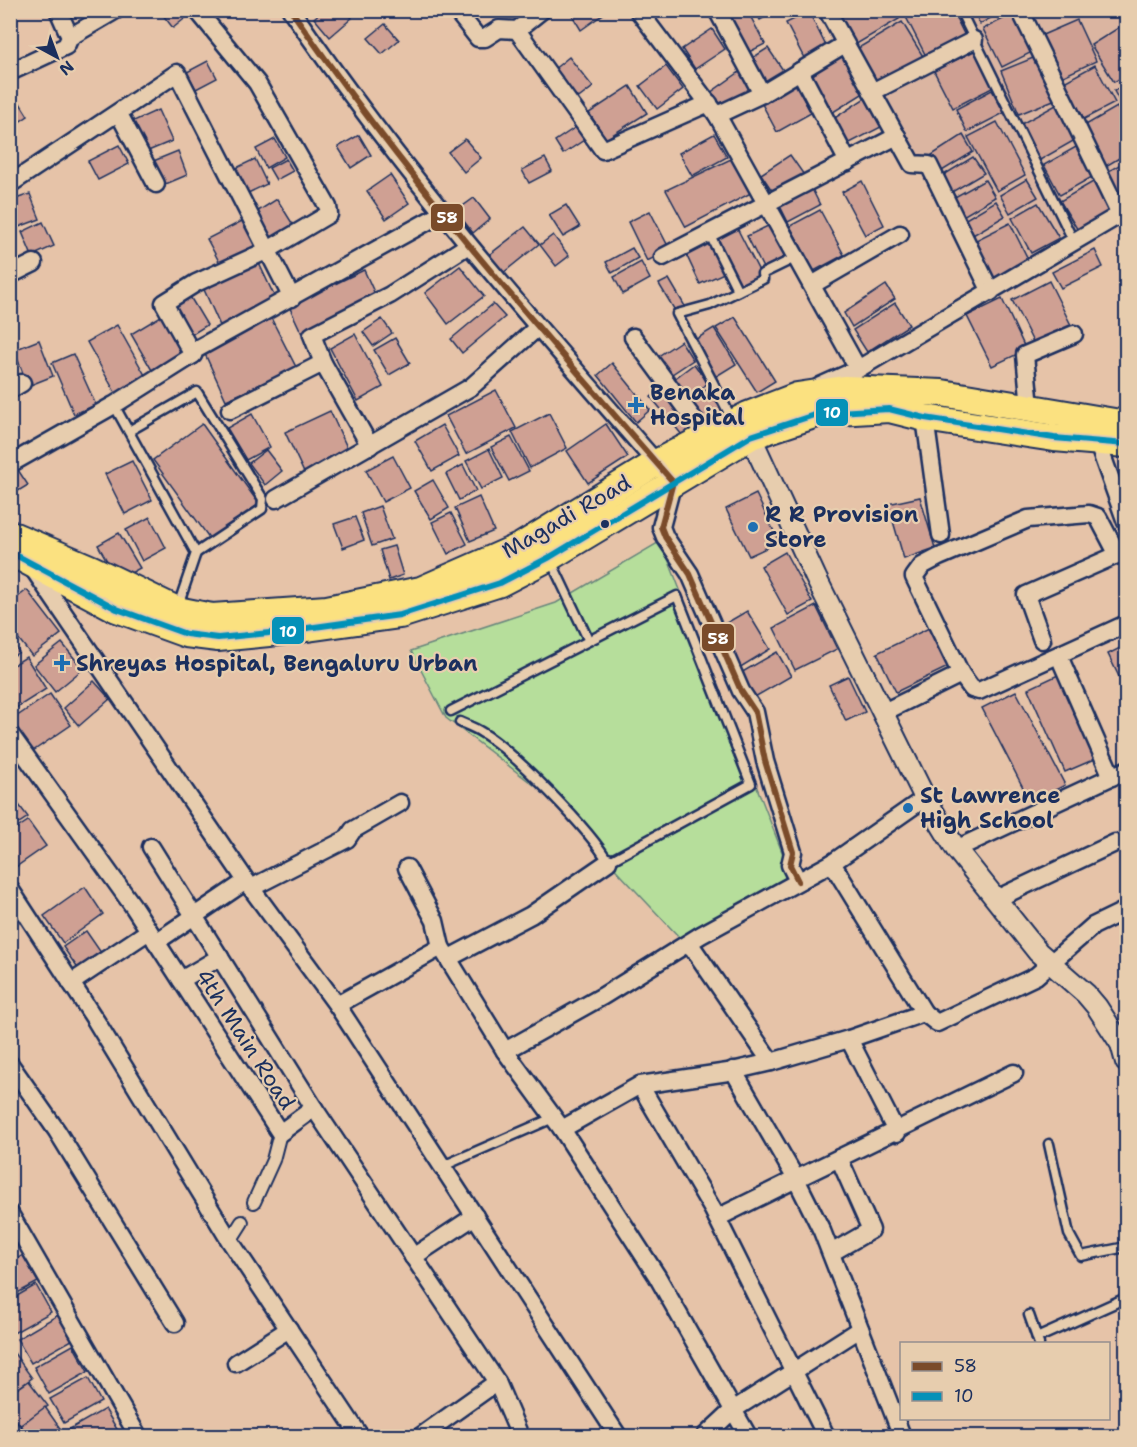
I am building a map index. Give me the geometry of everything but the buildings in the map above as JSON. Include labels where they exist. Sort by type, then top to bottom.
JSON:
[{"type":"main road","name":"Magadi Road","points":[[19,547],[117,609],[186,634],[218,638],[279,632],[400,615],[500,583],[550,557],[673,482],[742,426],[797,396],[844,389],[942,393],[1030,406],[1126,424]]},
{"type":"main road","name":"Magadi Road","points":[[19,547],[177,610],[212,617],[327,609],[421,590],[521,546],[656,463],[706,436],[742,426],[820,414],[889,409],[925,418],[1054,438],[1126,444]]},
{"type":"street","points":[[58,10],[70,37]]},
{"type":"street","points":[[10,72],[66,46],[70,37],[116,10]]},
{"type":"street","points":[[193,355],[164,303],[196,283],[268,250],[325,219],[329,214],[328,207],[257,83],[197,10]]},
{"type":"street","points":[[291,10],[349,95],[441,214],[673,482],[662,527],[665,537],[690,574],[741,691],[755,712],[765,761],[793,852],[790,865],[798,881]]},
{"type":"street","points":[[456,10],[478,38],[485,38],[499,29],[517,30],[542,10]]},
{"type":"street","points":[[638,10],[713,109],[767,202],[858,369]]},
{"type":"street","points":[[717,10],[762,94]]},
{"type":"street","points":[[827,10],[912,164],[929,165],[991,292]]},
{"type":"street","points":[[797,396],[858,369],[1075,244],[1123,213],[1020,10]]},
{"type":"street","points":[[517,30],[603,150],[713,109],[762,94],[845,44]]},
{"type":"street","points":[[872,92],[974,40]]},
{"type":"street","points":[[800,71],[848,162]]},
{"type":"street","points":[[10,184],[177,73],[292,298]]},
{"type":"street","points":[[118,114],[156,184]]},
{"type":"street","points":[[663,257],[897,136]]},
{"type":"street","points":[[10,464],[114,405],[193,355],[195,350],[441,214]]},
{"type":"street","points":[[812,285],[900,234]]},
{"type":"street","points":[[370,446],[323,363],[312,335],[390,295],[467,246]]},
{"type":"street","points":[[10,275],[34,263]]},
{"type":"street","points":[[276,499],[471,387],[538,327]]},
{"type":"street","points":[[1030,406],[1025,355],[1074,334]]},
{"type":"street","points":[[633,337],[706,436]]},
{"type":"street","points":[[230,410],[323,363]]},
{"type":"street","points":[[925,418],[941,535]]},
{"type":"street","points":[[742,426],[925,798],[956,849],[1038,952],[1086,994],[1121,1033],[1126,1062]]},
{"type":"street","points":[[1098,441],[1126,522]]},
{"type":"street","points":[[1042,640],[1026,595],[1122,553],[1098,518],[1089,514],[1028,519],[922,566],[914,577],[962,674],[972,689],[979,691],[1126,624]]},
{"type":"street","points":[[19,547],[248,885],[337,1005],[618,1437]]},
{"type":"street","points":[[956,849],[1119,774],[1062,663]]},
{"type":"street","points":[[882,713],[962,674]]},
{"type":"street","name":"4th Main Road","points":[[10,734],[153,936],[280,1133],[315,1108],[497,1382],[520,1437]]},
{"type":"street","points":[[505,1051],[690,944],[700,935],[832,862],[925,798]]},
{"type":"street","points":[[71,983],[248,885],[347,839],[353,830],[400,803]]},
{"type":"street","points":[[996,899],[1115,843]]},
{"type":"street","points":[[151,847],[315,1108]]},
{"type":"street","points":[[337,1005],[445,952],[531,915],[608,862]]},
{"type":"street","points":[[832,862],[924,1013],[937,1023],[1036,976],[1093,927],[1126,910]]},
{"type":"street","points":[[407,868],[435,921],[445,952],[505,1051],[558,1124],[657,1276],[748,1437]]},
{"type":"street","points":[[10,889],[71,983],[230,1241],[360,1437]]},
{"type":"street","points":[[690,944],[771,1062]]},
{"type":"street","points":[[181,980],[220,957]]},
{"type":"street","points":[[558,1124],[640,1085],[771,1062],[849,1039],[924,1013]]},
{"type":"street","points":[[849,1039],[897,1132]]},
{"type":"street","points":[[10,1064],[57,1131],[175,1323]]},
{"type":"street","points":[[733,1070],[796,1179],[831,1253],[902,1437]]},
{"type":"street","points":[[717,1218],[1014,1073]]},
{"type":"street","points":[[640,1085],[717,1218],[826,1437]]},
{"type":"street","points":[[254,1202],[273,1160],[280,1133]]},
{"type":"street","points":[[831,1253],[871,1230],[839,1158]]},
{"type":"street","points":[[10,1214],[138,1437]]},
{"type":"street","points":[[413,1257],[475,1216]]},
{"type":"street","points":[[230,1241],[242,1222]]},
{"type":"street","points":[[236,1363],[289,1329]]},
{"type":"street","points":[[705,1437],[733,1410],[860,1329]]},
{"type":"street","points":[[421,1437],[497,1382]]},
{"type":"street","points":[[10,1428],[17,1437]]},
{"type":"lane","points":[[960,10],[1075,244]]},
{"type":"lane","points":[[709,232],[738,291]]},
{"type":"lane","points":[[742,426],[677,314],[710,304],[738,291],[763,279],[762,274],[797,257]]},
{"type":"lane","points":[[129,431],[197,392],[263,499],[262,509],[196,553],[177,610]]},
{"type":"lane","points":[[114,405],[196,553]]},
{"type":"lane","points":[[550,557],[588,639]]},
{"type":"lane","points":[[451,711],[588,639],[677,596],[751,784],[608,862],[599,845],[520,764],[483,732],[460,722]]},
{"type":"lane","points":[[443,1166],[558,1124]]},
{"type":"lane","points":[[1049,1144],[1069,1234],[1081,1256],[1126,1248]]},
{"type":"lane","points":[[1029,1315],[1038,1341],[1126,1298]]},
{"type":"shaded area","points":[[833,11],[1126,11],[1126,210],[986,288]]},
{"type":"green space","points":[[661,541],[791,875],[681,939],[543,792],[446,718],[411,651],[556,603]]},
{"type":"transit line","name":"58","points":[[291,10],[335,73],[427,193],[523,310],[673,482],[661,527],[665,537],[690,574],[741,691],[755,712],[765,761],[793,852],[790,865],[798,881]]},
{"type":"transit line","name":"10","points":[[10,552],[117,609],[186,634],[218,638],[400,615],[500,583],[550,557],[751,436],[820,413],[889,409],[925,418],[1054,438],[1126,444]]},
{"type":"place","name":"Benaka Hospital","points":[[636,405]]},
{"type":"place","name":"R R Provision Store","points":[[753,527]]},
{"type":"place","name":"Shreyas Hospital, Bengaluru Urban","points":[[62,663]]},
{"type":"place","name":"St Lawrence High School","points":[[908,808]]}]
